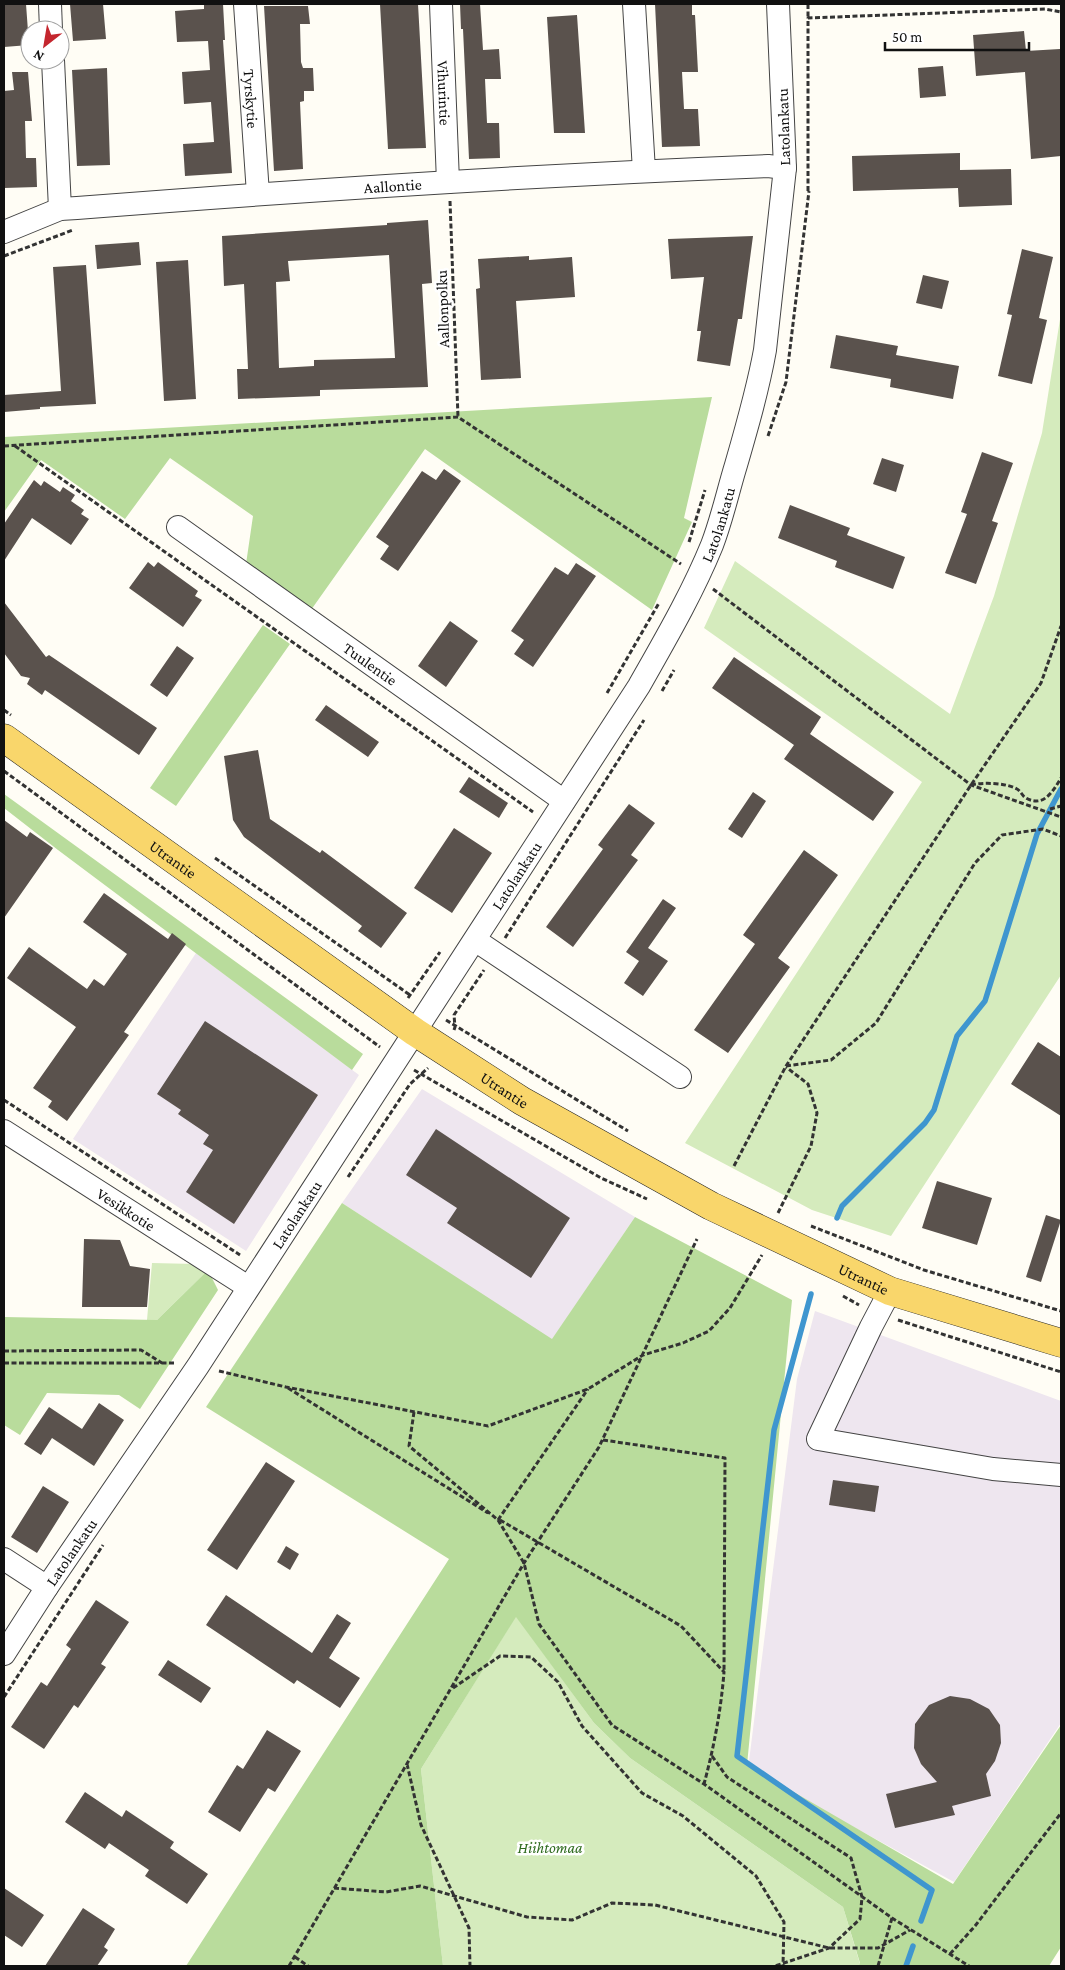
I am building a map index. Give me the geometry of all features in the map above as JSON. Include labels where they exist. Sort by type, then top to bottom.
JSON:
[{"type":"main road","name":"Utrantie","points":[[8,727],[415,1032],[522,1101],[711,1206],[890,1291],[1061,1343]]},
{"type":"street","points":[[50,4],[51,20]]},
{"type":"street","name":"Tyrskytie","points":[[245,4],[258,194]]},
{"type":"street","name":"Vihurintie","points":[[441,4],[449,192]]},
{"type":"street","points":[[634,4],[644,171]]},
{"type":"street","name":"Latolankatu","points":[[4,1654],[46,1587],[198,1366],[639,686],[671,630],[685,571],[712,544],[725,505],[761,375],[765,350],[785,168],[778,4]]},
{"type":"street","points":[[53,70],[60,209]]},
{"type":"street","name":"Aallontie","points":[[4,232],[60,209],[258,194],[449,192],[644,171],[768,166],[785,168]]},
{"type":"street","name":"Tuulentie","points":[[178,527],[564,801]]},
{"type":"street","points":[[475,940],[680,1077]]},
{"type":"street","name":"Vesikkotie","points":[[4,1132],[248,1287]]},
{"type":"street","points":[[890,1291],[818,1439],[993,1469],[1061,1475]]},
{"type":"street","points":[[4,1559],[46,1587]]},
{"type":"path","points":[[808,4],[808,18]]},
{"type":"path","name":"Aallonpolku","points":[[449,192],[458,417]]},
{"type":"path","points":[[4,446],[458,417],[685,571],[971,785],[1061,817]]},
{"type":"path","points":[[14,445],[550,823],[572,835]]},
{"type":"path","points":[[688,546],[708,483]]},
{"type":"path","points":[[685,555],[685,571]]},
{"type":"path","points":[[604,700],[662,598]]},
{"type":"path","points":[[734,1166],[786,1066],[971,785],[1041,683],[1061,626]]},
{"type":"path","points":[[4,710],[8,727]]},
{"type":"path","points":[[971,785],[984,782],[1017,789],[1026,798],[1040,801],[1051,796],[1061,778]]},
{"type":"path","points":[[1050,809],[1061,806]]},
{"type":"path","points":[[786,1066],[832,1060],[876,1023],[975,863],[1002,835],[1043,829],[1061,836]]},
{"type":"path","points":[[208,853],[455,1026],[630,1133]]},
{"type":"path","points":[[410,994],[443,947]]},
{"type":"path","points":[[778,1213],[811,1146],[817,1112],[808,1084],[786,1066]]},
{"type":"path","points":[[4,1100],[260,1268]]},
{"type":"path","points":[[770,1210],[787,1217]]},
{"type":"path","points":[[805,1224],[924,1270],[1061,1311]]},
{"type":"path","points":[[289,1966],[524,1563],[603,1440],[697,1239]]},
{"type":"path","points":[[4,1364],[163,1363],[198,1366],[286,1387],[488,1426],[588,1389],[643,1355],[709,1331],[730,1308],[762,1255]]},
{"type":"path","points":[[4,1351],[141,1350],[163,1363]]},
{"type":"path","points":[[286,1387],[498,1520],[681,1626],[724,1672]]},
{"type":"path","points":[[498,1520],[588,1389]]},
{"type":"path","points":[[414,1412],[409,1446],[498,1520],[524,1563],[539,1624],[612,1725],[704,1784],[892,1918],[969,1966]]},
{"type":"path","points":[[603,1440],[725,1458],[724,1672],[712,1755],[704,1784]]},
{"type":"path","points":[[450,1689],[500,1656],[531,1657],[558,1682],[582,1726],[642,1793],[683,1816],[756,1876],[784,1922],[783,1964]]},
{"type":"path","points":[[712,1755],[728,1777],[852,1858],[862,1897],[860,1919],[829,1948],[775,1966]]},
{"type":"path","points":[[407,1764],[421,1825],[469,1928],[470,1966]]},
{"type":"path","points":[[950,1954],[975,1926],[1061,1813]]},
{"type":"path","points":[[334,1888],[386,1892],[420,1886],[527,1917],[572,1920],[612,1904],[655,1905],[829,1948],[878,1948],[911,1930]]},
{"type":"path","points":[[878,1966],[892,1918]]},
{"type":"path","points":[[294,1956],[308,1966]]},
{"type":"shaded area","points":[[196,953],[359,1075],[246,1251],[73,1139]]},
{"type":"shaded area","points":[[422,1089],[635,1217],[552,1340],[342,1203]]},
{"type":"shaded area","points":[[815,1311],[1061,1401],[1061,1723],[954,1882],[748,1769],[797,1379]]},
{"type":"green space","points":[[1061,313],[1061,975],[891,1236],[812,1210],[685,1143],[922,782],[704,628],[735,561],[950,714],[994,596],[1042,433]]},
{"type":"green space","points":[[712,397],[684,518],[692,522],[652,610],[425,449],[311,610],[246,564],[253,516],[170,458],[125,519],[41,460],[4,512],[4,437]]},
{"type":"green space","points":[[263,625],[290,644],[176,806],[150,788]]},
{"type":"green space","points":[[4,794],[363,1054],[352,1070],[4,808]]},
{"type":"green space","points":[[342,1203],[552,1339],[635,1217],[792,1300],[747,1765],[953,1884],[1061,1725],[1061,1947],[1049,1966],[859,1966],[860,1963],[843,1907],[630,1758],[594,1723],[516,1617],[421,1769],[443,1966],[186,1966],[449,1559],[206,1407]]},
{"type":"green space","points":[[152,1263],[195,1264],[208,1270],[157,1320],[147,1320]]},
{"type":"green space","points":[[208,1270],[218,1290],[140,1409],[119,1395],[47,1393],[20,1435],[4,1425],[4,1317],[157,1320]]},
{"type":"green space","name":"Hiihtomaa","points":[[516,1616],[594,1723],[630,1758],[843,1907],[859,1966],[443,1966],[421,1769]]},
{"type":"building","points":[[4,4],[26,4],[27,20],[20,20],[20,46],[4,47]]},
{"type":"building","points":[[70,4],[103,4],[106,39],[73,41]]},
{"type":"building","points":[[204,4],[223,4],[225,40],[223,40],[232,173],[185,176],[183,144],[214,142],[211,102],[184,104],[182,72],[210,70],[208,41],[177,42],[175,11],[204,9]]},
{"type":"building","points":[[380,4],[418,4],[426,148],[388,149]]},
{"type":"building","points":[[460,4],[480,4],[483,50],[499,49],[501,79],[485,79],[487,123],[499,123],[500,158],[469,159],[463,29],[461,29]]},
{"type":"building","points":[[655,4],[692,4],[692,15],[695,15],[698,72],[682,72],[684,109],[698,109],[700,146],[662,147]]},
{"type":"building","points":[[264,6],[308,6],[310,24],[300,24],[301,62],[303,68],[313,68],[314,91],[304,91],[304,101],[300,102],[303,169],[274,171]]},
{"type":"building","points":[[577,15],[585,133],[554,133],[547,17]]},
{"type":"building","points":[[1024,31],[1026,51],[1060,49],[1061,156],[1031,159],[1025,72],[976,76],[973,35]]},
{"type":"building","points":[[943,66],[946,96],[920,98],[918,68]]},
{"type":"building","points":[[107,68],[110,165],[77,166],[72,70]]},
{"type":"building","points":[[12,72],[28,72],[32,121],[25,121],[26,158],[36,158],[37,187],[4,188],[4,91],[14,90]]},
{"type":"building","points":[[960,153],[960,170],[1011,169],[1012,205],[959,207],[958,188],[853,191],[852,156]]},
{"type":"building","points":[[428,220],[432,283],[422,284],[428,387],[320,390],[320,396],[238,399],[237,369],[248,369],[244,284],[224,286],[222,236],[387,225],[387,223]],"holes":[[[389,255],[395,358],[314,360],[314,366],[279,368],[276,282],[290,281],[288,261]]]},
{"type":"building","points":[[753,236],[742,319],[738,319],[730,366],[697,361],[701,331],[697,331],[704,277],[671,279],[668,239]]},
{"type":"building","points":[[139,242],[141,265],[97,269],[95,245]]},
{"type":"building","points":[[1022,249],[1053,257],[1039,318],[1047,320],[1032,384],[998,376],[1012,315],[1007,314]]},
{"type":"building","points":[[529,256],[529,260],[572,257],[575,297],[516,301],[521,378],[481,380],[476,289],[480,288],[478,259]]},
{"type":"building","points":[[188,260],[196,399],[164,401],[156,262]]},
{"type":"building","points":[[86,265],[96,404],[40,407],[40,409],[4,412],[4,395],[61,391],[53,267]]},
{"type":"building","points":[[923,275],[949,281],[942,309],[916,303]]},
{"type":"building","points":[[836,335],[898,346],[896,355],[959,366],[953,399],[890,387],[891,379],[830,368]]},
{"type":"building","points":[[982,452],[1013,463],[992,521],[998,523],[976,584],[945,573],[967,514],[961,512]]},
{"type":"building","points":[[882,458],[904,465],[896,492],[873,484]]},
{"type":"building","points":[[444,469],[461,481],[398,571],[380,559],[389,546],[376,537],[422,471],[436,480]]},
{"type":"building","points":[[34,480],[41,486],[44,481],[60,492],[63,487],[75,495],[71,501],[84,510],[81,514],[89,519],[71,545],[32,518],[4,561],[4,524]]},
{"type":"building","points":[[790,505],[850,528],[847,535],[905,557],[893,589],[835,567],[837,561],[778,538]]},
{"type":"building","points":[[148,562],[154,567],[158,562],[198,591],[195,596],[202,600],[183,627],[129,588]]},
{"type":"building","points":[[576,563],[596,576],[533,667],[514,654],[524,640],[511,631],[555,567],[568,575]]},
{"type":"building","points":[[4,602],[46,657],[49,655],[157,728],[139,755],[45,690],[42,695],[27,684],[30,678],[21,676],[4,653]]},
{"type":"building","points":[[450,621],[478,641],[446,687],[418,666]]},
{"type":"building","points":[[177,646],[194,658],[167,697],[150,685]]},
{"type":"building","points":[[734,657],[821,717],[810,734],[894,792],[873,821],[784,759],[794,745],[712,688]]},
{"type":"building","points":[[326,705],[379,742],[368,757],[315,720]]},
{"type":"building","points":[[258,750],[270,819],[320,853],[322,850],[407,913],[381,948],[358,931],[362,926],[244,837],[233,820],[224,756]]},
{"type":"building","points":[[469,777],[508,803],[499,818],[459,792]]},
{"type":"building","points":[[753,792],[766,801],[742,838],[728,829]]},
{"type":"building","points":[[629,804],[655,823],[631,855],[638,860],[573,947],[546,927],[603,849],[598,845]]},
{"type":"building","points":[[4,820],[27,837],[30,832],[53,848],[4,918]]},
{"type":"building","points":[[454,828],[492,853],[452,913],[414,888]]},
{"type":"building","points":[[804,850],[838,875],[778,958],[790,967],[728,1053],[694,1030],[755,944],[743,935]]},
{"type":"building","points":[[104,893],[168,939],[172,933],[186,944],[124,1032],[129,1035],[67,1121],[48,1107],[52,1101],[33,1088],[76,1027],[7,978],[29,947],[87,989],[94,979],[104,986],[127,954],[83,922]]},
{"type":"building","points":[[663,899],[676,908],[648,948],[668,961],[643,996],[624,983],[639,961],[626,952]]},
{"type":"building","points":[[205,1021],[318,1095],[234,1224],[186,1192],[213,1150],[203,1144],[209,1135],[178,1114],[181,1110],[157,1094]]},
{"type":"building","points":[[1038,1042],[1061,1057],[1061,1116],[1011,1084]]},
{"type":"building","points":[[436,1129],[570,1218],[531,1278],[447,1223],[457,1208],[406,1175]]},
{"type":"building","points":[[937,1181],[992,1198],[977,1245],[922,1228]]},
{"type":"building","points":[[1046,1215],[1061,1220],[1041,1282],[1026,1277]]},
{"type":"building","points":[[84,1239],[120,1240],[130,1266],[150,1269],[147,1307],[82,1307]]},
{"type":"building","points":[[99,1403],[124,1420],[94,1466],[52,1438],[41,1455],[24,1444],[49,1407],[82,1429]]},
{"type":"building","points":[[266,1462],[295,1481],[237,1570],[207,1550]]},
{"type":"building","points":[[833,1480],[879,1486],[875,1512],[829,1505]]},
{"type":"building","points":[[43,1486],[69,1502],[37,1553],[11,1537]]},
{"type":"building","points":[[286,1546],[299,1554],[290,1570],[277,1562]]},
{"type":"building","points":[[226,1595],[312,1653],[337,1614],[351,1623],[329,1658],[360,1678],[340,1708],[297,1680],[294,1684],[206,1625]]},
{"type":"building","points":[[96,1600],[129,1622],[101,1664],[106,1667],[78,1708],[74,1705],[44,1749],[11,1727],[41,1682],[47,1686],[71,1649],[66,1645]]},
{"type":"building","points":[[168,1660],[211,1688],[201,1703],[158,1675]]},
{"type":"building","points":[[950,1696],[970,1699],[989,1709],[1000,1725],[1001,1743],[995,1761],[986,1774],[991,1796],[952,1806],[955,1815],[895,1828],[886,1794],[937,1782],[921,1764],[914,1748],[915,1724],[929,1705]]},
{"type":"building","points":[[267,1730],[301,1751],[275,1792],[268,1788],[240,1832],[208,1812],[237,1765],[243,1769]]},
{"type":"building","points":[[85,1792],[122,1817],[126,1810],[174,1842],[170,1848],[208,1874],[187,1904],[145,1876],[149,1870],[109,1843],[105,1849],[65,1822]]},
{"type":"building","points":[[4,1888],[44,1915],[22,1947],[4,1935]]},
{"type":"building","points":[[83,1908],[115,1929],[104,1947],[108,1950],[97,1966],[45,1966]]},
{"type":"waterway","points":[[837,1218],[842,1206],[925,1123],[934,1110],[957,1036],[985,1001],[1037,834],[1061,789]]},
{"type":"waterway","points":[[811,1294],[774,1430],[737,1756],[932,1890],[921,1921]]},
{"type":"waterway","points":[[906,1966],[913,1946]]}]
